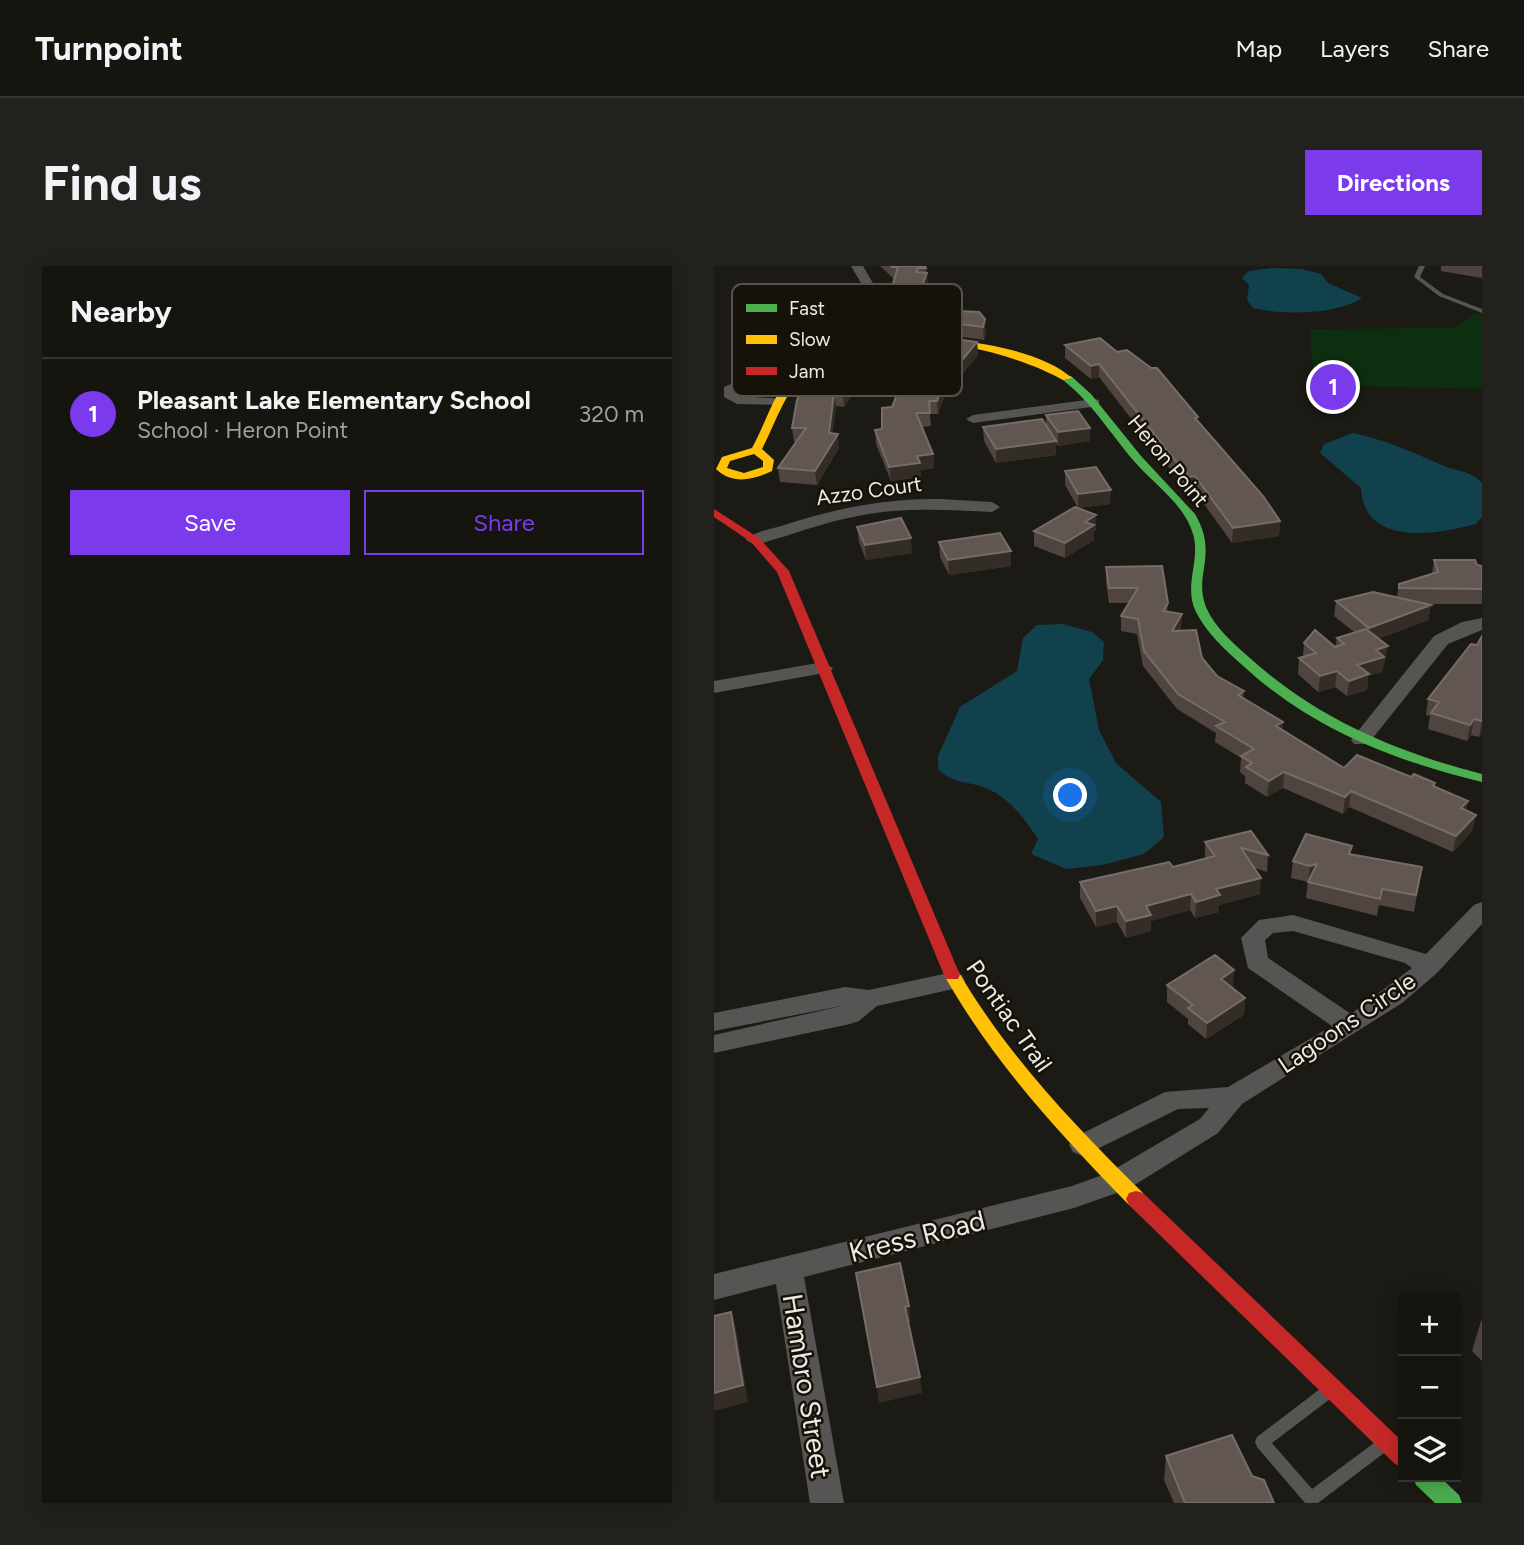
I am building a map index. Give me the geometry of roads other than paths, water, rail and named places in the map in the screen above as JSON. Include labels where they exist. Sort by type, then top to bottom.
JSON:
[{"type":"street","points":[[857,266],[868,284]]},
{"type":"street","name":"Heron Point","points":[[962,346],[1024,359],[1057,372],[1094,403],[1135,457],[1195,524],[1203,541],[1195,574],[1195,593],[1205,617],[1260,678],[1305,709],[1362,740],[1456,773],[1482,778]]},
{"type":"street","name":"Heron Point","points":[[732,389],[729,390],[731,397],[737,400],[778,402]]},
{"type":"street","name":"Heron Point","points":[[756,450],[783,396]]},
{"type":"street","points":[[973,418],[1094,403]]},
{"type":"street","name":"Azzo Court","points":[[755,540],[808,523],[869,510],[920,503],[992,507]]},
{"type":"street","name":"Pontiac Trail","points":[[714,512],[755,540],[783,571],[953,981],[1013,1066],[1118,1181],[1398,1452]]},
{"type":"street","points":[[1362,740],[1441,640],[1469,626],[1482,624]]},
{"type":"street","points":[[714,687],[824,668]]},
{"type":"street","name":"Lagoons Circle","points":[[1118,1181],[1209,1126],[1234,1097],[1351,1026],[1428,967],[1482,910]]},
{"type":"street","points":[[1351,1026],[1256,962],[1253,937],[1267,926],[1293,923],[1413,957],[1428,967]]},
{"type":"street","points":[[714,1022],[845,996],[869,999],[953,981]]},
{"type":"street","points":[[714,1044],[850,1014],[869,999]]},
{"type":"street","points":[[1083,1144],[1174,1098],[1234,1097]]},
{"type":"street","name":"Kress Road","points":[[714,1287],[1074,1197],[1118,1181]]},
{"type":"street","name":"Hambro Street","points":[[788,1268],[827,1503]]},
{"type":"street","points":[[1429,1482],[1451,1503]]},
{"type":"lane","points":[[1422,266],[1417,277],[1425,286],[1482,311]]},
{"type":"lane","points":[[1332,1388],[1262,1442],[1311,1499],[1387,1442]]},
{"type":"water","points":[[1302,269],[1321,274],[1328,283],[1362,298],[1338,308],[1309,312],[1279,312],[1253,308],[1247,300],[1249,285],[1242,278],[1248,271]]},
{"type":"water","points":[[1353,433],[1388,443],[1473,476],[1482,483],[1482,517],[1476,524],[1423,533],[1388,528],[1375,520],[1365,507],[1361,488],[1320,453],[1324,444]]},
{"type":"water","points":[[1063,624],[1092,632],[1104,642],[1103,660],[1089,679],[1099,730],[1116,763],[1161,802],[1164,837],[1144,854],[1103,865],[1066,869],[1031,854],[1038,839],[1004,798],[981,786],[950,778],[938,769],[938,756],[960,707],[1017,671],[1023,638],[1037,625]]},
{"type":"place","name":"Pleasant Lake Elementary School","points":[[1333,387]]}]
